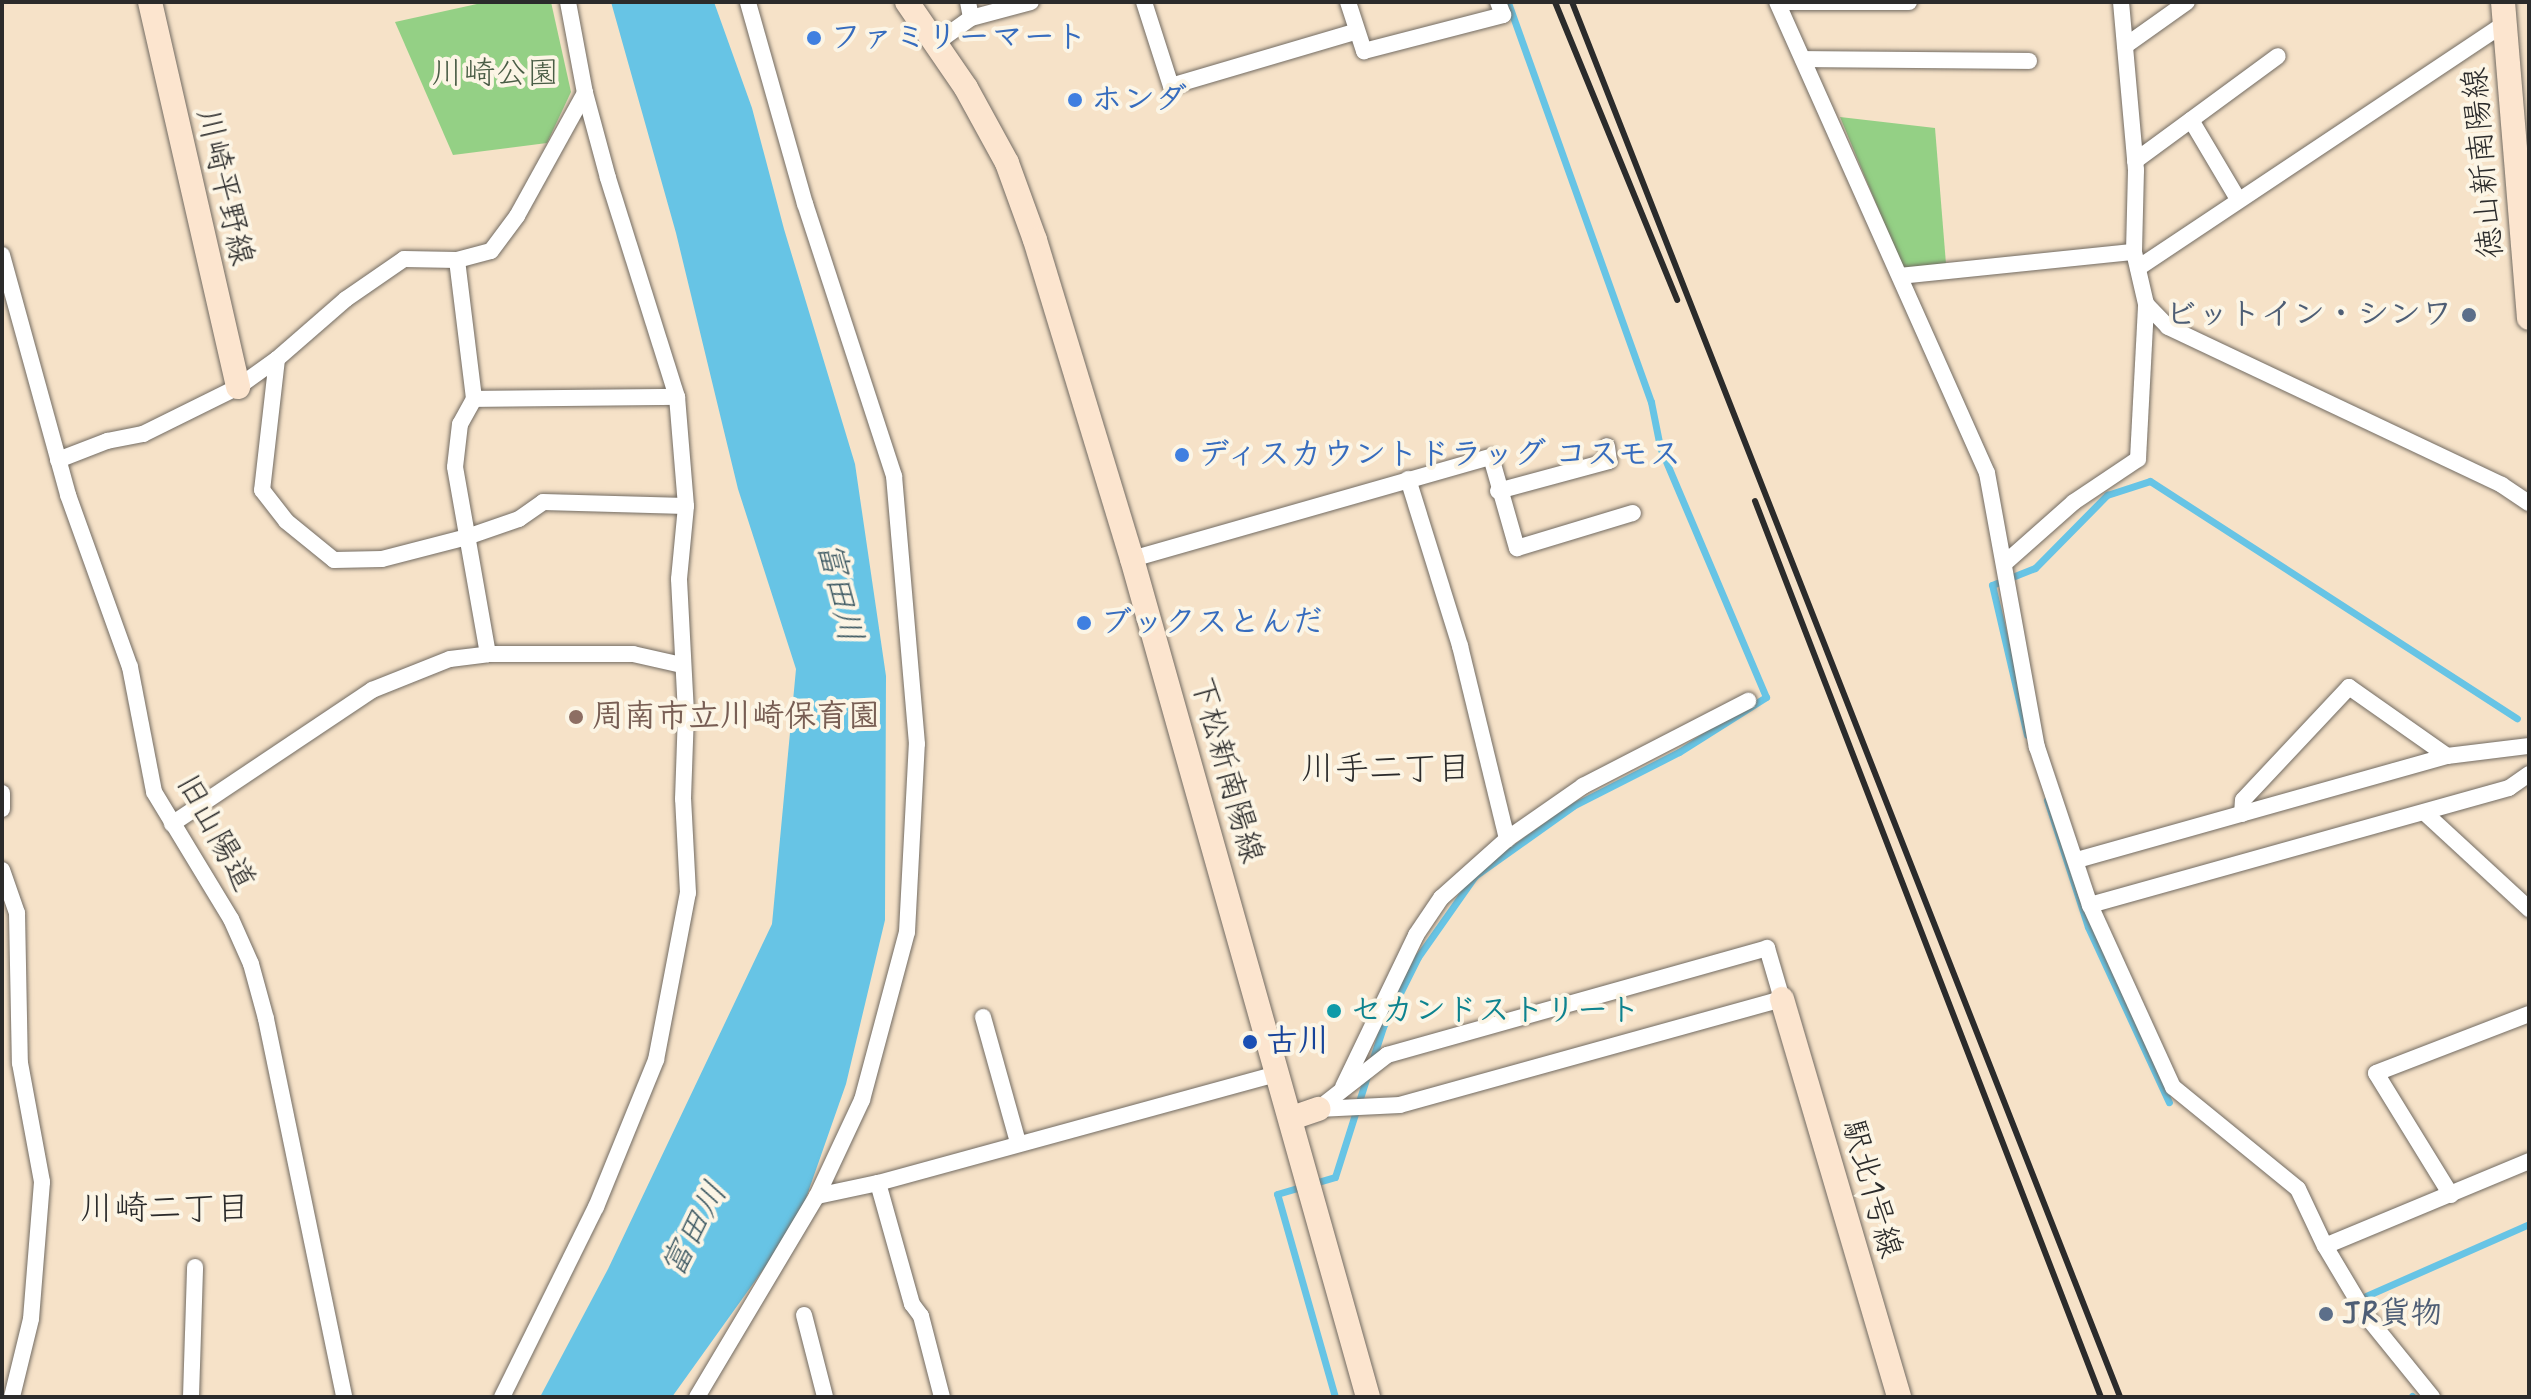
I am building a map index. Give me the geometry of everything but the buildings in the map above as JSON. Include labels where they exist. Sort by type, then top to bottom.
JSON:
[{"type":"main road","name":"川崎平野線","points":[[150,2],[238,387]]},
{"type":"main road","name":"下松新南陽線","points":[[907,2],[936,43],[1007,163],[1035,240],[1132,559],[1292,1118],[1368,1397]]},
{"type":"main road","name":"徳山新南陽線","points":[[2503,13],[2529,318]]},
{"type":"main road","name":"駅北1号線","points":[[1782,999],[1899,1397]]},
{"type":"main road","points":[[1292,1118],[1318,1109]]},
{"type":"street","points":[[502,1397],[596,1207],[656,1060],[688,893],[683,799],[686,713],[679,579],[686,506],[677,397],[585,93],[568,2]]},
{"type":"street","points":[[697,1397],[817,1196],[862,1100],[907,932],[917,744],[894,476],[805,204],[748,2]]},
{"type":"street","points":[[936,43],[970,10],[1031,2]]},
{"type":"street","points":[[1144,2],[1171,86],[1355,32]]},
{"type":"street","points":[[1348,2],[1355,32],[1364,51],[1503,15],[1498,2]]},
{"type":"street","points":[[1777,2],[1987,473],[2037,747],[2090,905],[2173,1087],[2298,1189],[2325,1246],[2368,1318],[2432,1397]]},
{"type":"street","points":[[1789,2],[1909,2]]},
{"type":"street","points":[[2005,563],[2074,502],[2138,459],[2146,304],[2136,260],[2135,161],[2121,2]]},
{"type":"street","points":[[2125,46],[2187,2]]},
{"type":"street","points":[[1900,276],[2136,260],[2238,199],[2503,13]]},
{"type":"street","points":[[2135,161],[2278,56]]},
{"type":"street","points":[[1803,59],[2029,61]]},
{"type":"street","points":[[58,460],[107,441],[143,434],[238,387],[277,359],[346,299],[404,259],[457,260],[491,251],[517,216],[585,93]]},
{"type":"street","points":[[2191,120],[2238,199]]},
{"type":"street","name":"旧山陽道","points":[[2,255],[58,460],[130,667],[154,792],[231,919],[251,964],[266,1019],[344,1397]]},
{"type":"street","points":[[457,260],[474,399],[460,424],[455,467],[488,654]]},
{"type":"street","points":[[2146,304],[2168,327],[2502,485],[2529,503]]},
{"type":"street","points":[[277,359],[262,490],[286,521],[334,560],[382,559],[467,537],[519,519],[543,502],[686,506]]},
{"type":"street","points":[[474,399],[677,397]]},
{"type":"street","points":[[1498,491],[1609,461],[1607,446]]},
{"type":"street","points":[[1132,559],[1491,457],[1498,491],[1517,548],[1633,513]]},
{"type":"street","points":[[1408,479],[1460,646],[1507,839]]},
{"type":"street","points":[[172,824],[372,690],[450,659],[488,654],[633,654],[682,665]]},
{"type":"street","points":[[2242,814],[2243,800],[2349,687],[2447,756]]},
{"type":"street","points":[[1342,1088],[1416,935],[1441,898],[1507,839],[1583,786],[1748,701]]},
{"type":"street","points":[[2077,860],[2447,756],[2529,746]]},
{"type":"street","points":[[2090,905],[2509,788],[2529,774]]},
{"type":"street","points":[[2,793],[2,809]]},
{"type":"street","points":[[2425,813],[2529,909]]},
{"type":"street","points":[[2,870],[17,913],[20,1063],[42,1182],[31,1319],[12,1397]]},
{"type":"street","points":[[1767,948],[1782,999],[1400,1105],[1318,1109],[1387,1055],[1767,948]]},
{"type":"street","points":[[2451,1195],[2376,1073],[2529,1014]]},
{"type":"street","points":[[983,1017],[1018,1142]]},
{"type":"street","points":[[817,1196],[878,1183],[1018,1142],[1279,1073]]},
{"type":"street","points":[[2325,1246],[2529,1161]]},
{"type":"street","points":[[878,1183],[912,1304],[921,1316],[942,1397]]},
{"type":"street","points":[[191,1397],[195,1267]]},
{"type":"street","points":[[804,1315],[825,1397]]},
{"type":"green space","name":"川崎公園","points":[[486,2],[551,2],[571,92],[547,143],[453,155],[395,22]]},
{"type":"green space","points":[[1840,117],[1935,128],[1946,264],[1903,268]]},
{"type":"water","name":"富田川","points":[[611,2],[714,2],[752,108],[784,229],[855,464],[886,676],[885,920],[846,1084],[798,1221],[672,1397],[540,1397],[608,1269],[772,924],[796,669],[738,489],[676,233]]},
{"type":"waterway","points":[[1371,1064],[1383,1027],[1418,957],[1475,876],[1573,806],[1679,752],[1766,697],[1660,447],[1651,402],[1508,2]]},
{"type":"waterway","points":[[2027,735],[1992,585],[2035,568],[2107,495],[2150,481],[2517,718]]},
{"type":"waterway","points":[[2047,800],[2088,927],[2169,1102]]},
{"type":"waterway","points":[[1335,1397],[1277,1194],[1335,1177],[1367,1076]]},
{"type":"waterway","points":[[2366,1296],[2529,1224]]},
{"type":"railway","points":[[1555,2],[1677,300]]},
{"type":"railway","points":[[1572,2],[2120,1397]]},
{"type":"railway","points":[[1755,501],[2101,1397]]},
{"type":"place","name":"ファミリーマート","points":[[814,38]]},
{"type":"place","name":"ホンダ","points":[[1075,100]]},
{"type":"place","name":"ビットイン・シンワ","points":[[2469,315]]},
{"type":"place","name":"ディスカウントドラッグ コスモス","points":[[1182,455]]},
{"type":"place","name":"ブックスとんだ","points":[[1084,623]]},
{"type":"place","name":"周南市立川崎保育園","points":[[576,717]]},
{"type":"place","name":"セカンドストリート","points":[[1334,1011]]},
{"type":"place","name":"古川","points":[[1250,1042]]},
{"type":"place","name":"JR貨物","points":[[2326,1314]]},
{"type":"district","name":"川手二丁目","points":[[1386,770]]},
{"type":"district","name":"川崎二丁目","points":[[165,1210]]}]
